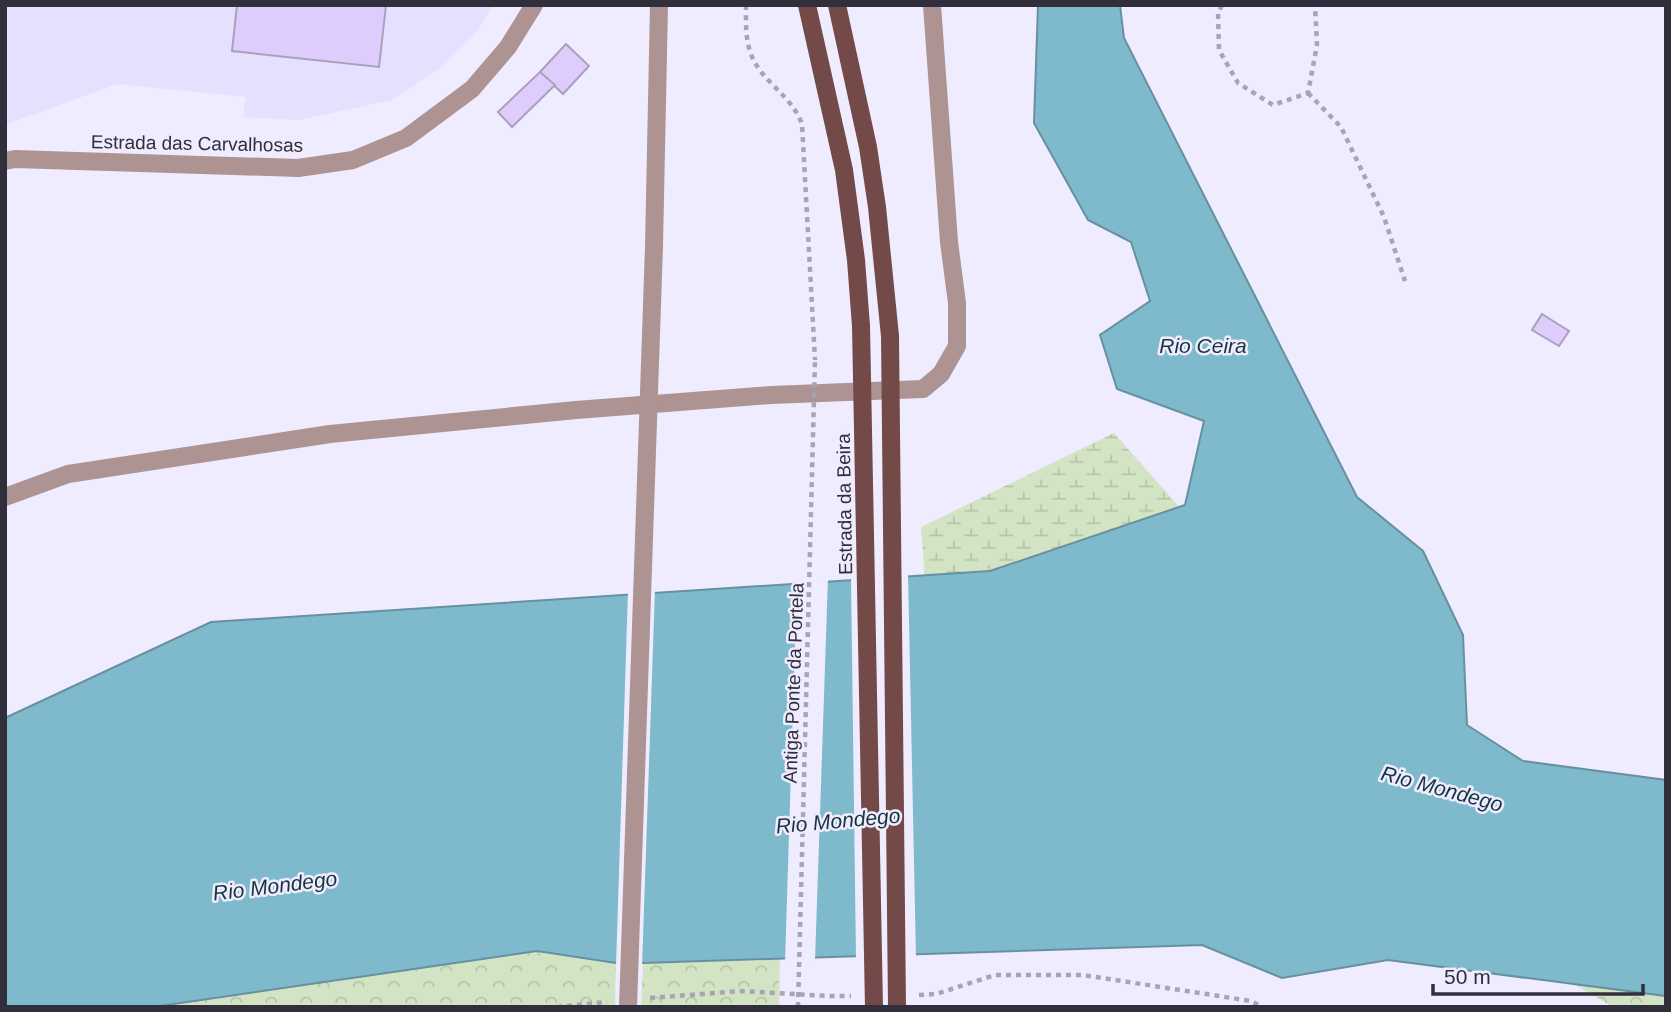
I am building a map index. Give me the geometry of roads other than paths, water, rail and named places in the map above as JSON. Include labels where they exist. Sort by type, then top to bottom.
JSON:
[{"type":"main road","name":"Estrada da Beira","points":[[807,5],[844,170],[856,260],[861,326],[874,1007]]},
{"type":"main road","points":[[837,5],[874,183],[884,258],[890,336],[897,1007]]},
{"type":"street","name":"Estrada das Carvalhosas","points":[[5,161],[15,159],[298,168],[353,160],[406,138],[472,89],[508,47],[534,5]]},
{"type":"street","points":[[628,1007],[654,246],[659,5]]},
{"type":"street","points":[[5,497],[68,474],[330,434],[757,396],[923,389],[941,374],[957,346],[957,303],[949,242],[932,5]]},
{"type":"water","points":[[1038,5],[1120,5],[1124,38],[1357,497],[1423,551],[1463,635],[1467,725],[1523,761],[1666,780],[1666,996],[1388,960],[1282,978],[1202,945],[643,963],[616,963],[537,951],[153,1007],[5,1007],[5,718],[211,622],[990,571],[1185,505],[1204,421],[1117,389],[1100,335],[1150,301],[1131,242],[1088,220],[1034,123]]},
{"type":"water label","name":"Rio Ceira","points":[[1203,346]]},
{"type":"water label","name":"Rio Mondego","points":[[1442,789]]},
{"type":"water label","name":"Rio Mondego","points":[[838,821]]},
{"type":"water label","name":"Rio Mondego","points":[[275,886]]}]
